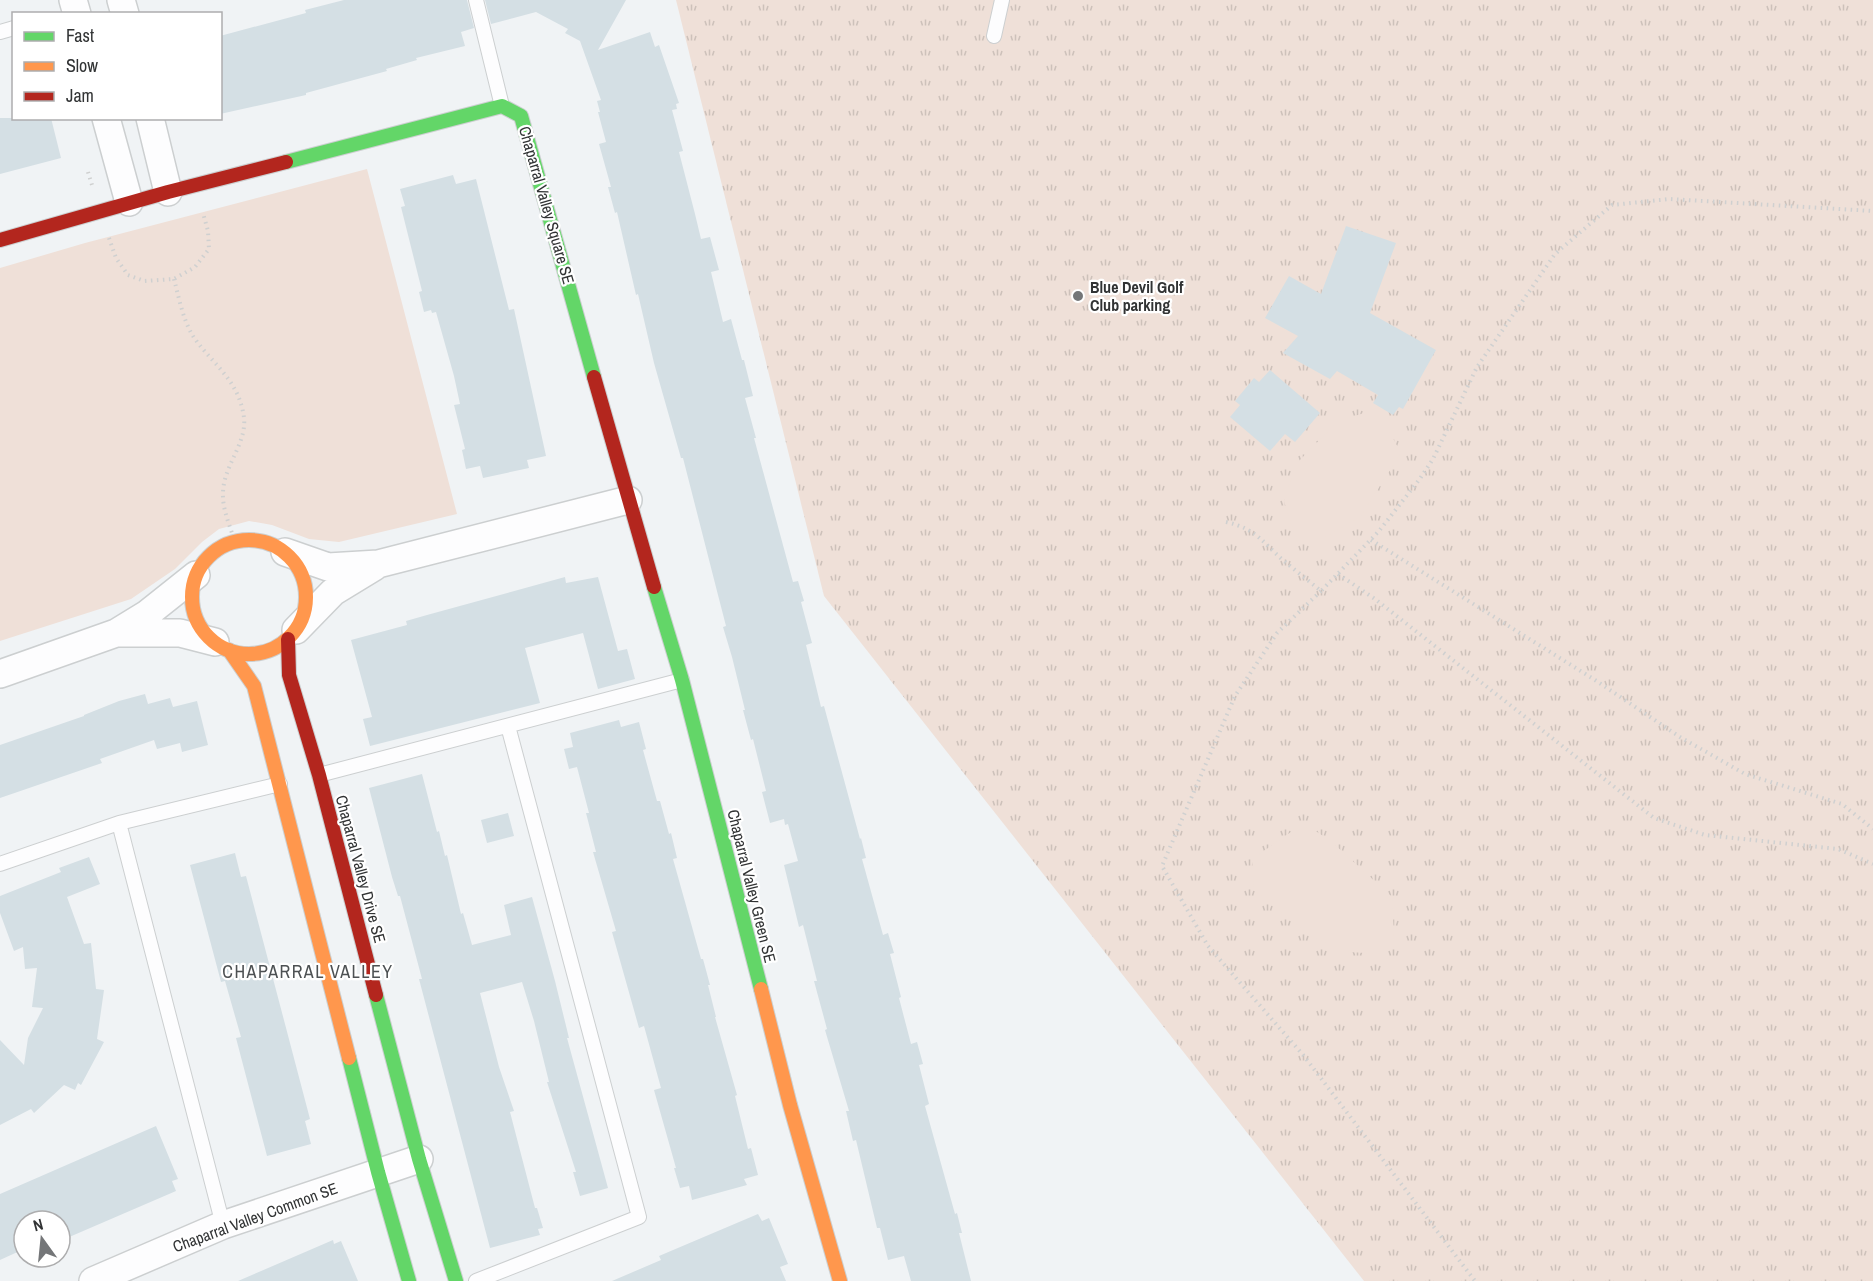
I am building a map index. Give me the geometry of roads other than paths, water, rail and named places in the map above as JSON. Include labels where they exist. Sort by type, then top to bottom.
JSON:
[{"type":"street","points":[[0,240],[129,202],[502,105]]},
{"type":"street","name":"Chaparral Valley Square SE","points":[[502,105],[521,116],[628,500]]},
{"type":"street","points":[[107,120],[129,202]]},
{"type":"street","points":[[150,120],[168,192]]},
{"type":"street","points":[[0,675],[116,633],[147,614],[196,575],[210,555],[228,543],[252,538],[328,567],[378,564],[628,500]]},
{"type":"street","name":"Chaparral Valley Green SE","points":[[628,500],[682,680],[790,1105],[840,1281]]},
{"type":"street","points":[[285,552],[305,587],[302,620],[292,634]]},
{"type":"street","points":[[116,633],[180,633],[246,655],[266,652],[278,647],[333,592],[378,564]]},
{"type":"street","points":[[196,575],[194,594],[196,614],[204,631],[222,646],[254,686],[378,1172],[409,1281]]},
{"type":"street","name":"Chaparral Valley Drive SE","points":[[292,634],[289,675],[320,774],[419,1159],[456,1281]]},
{"type":"street","name":"Chaparral Valley Common SE","points":[[93,1281],[224,1225],[419,1159]]},
{"type":"lane","points":[[476,0],[502,105]]},
{"type":"lane","points":[[994,36],[1002,0]]},
{"type":"lane","points":[[320,774],[682,680]]},
{"type":"lane","points":[[476,1281],[639,1217],[508,726]]},
{"type":"lane","points":[[0,864],[119,823],[280,784]]},
{"type":"lane","points":[[119,823],[224,1225]]},
{"type":"place","name":"Blue Devil Golf Club parking","points":[[1078,296]]},
{"type":"district","name":"CHAPARRAL VALLEY","points":[[308,972]]}]
